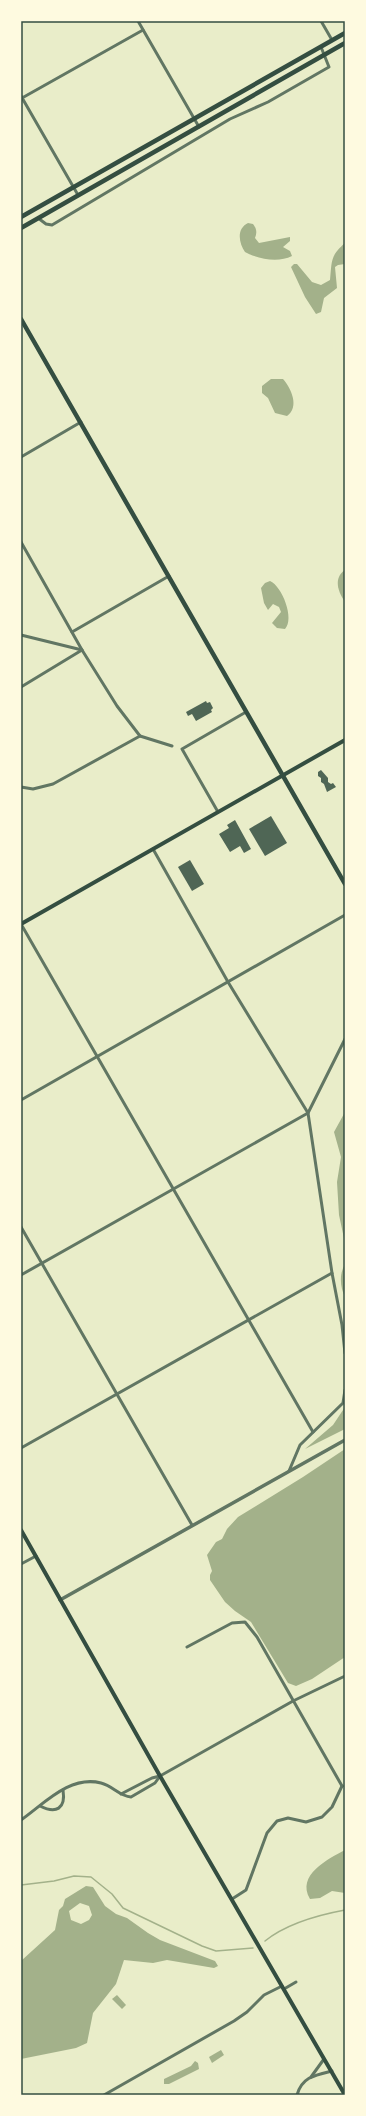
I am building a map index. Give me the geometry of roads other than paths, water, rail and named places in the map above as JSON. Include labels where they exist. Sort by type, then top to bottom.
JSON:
[{"type":"main road","points":[[21,217],[345,33]]},
{"type":"main road","points":[[21,228],[345,43]]},
{"type":"main road","points":[[21,319],[345,884]]},
{"type":"main road","points":[[21,924],[345,740]]},
{"type":"main road","points":[[21,1530],[160,1776],[345,2095]]},
{"type":"street","points":[[138,21],[199,127]]},
{"type":"street","points":[[321,21],[332,40]]},
{"type":"street","points":[[78,196],[22,97],[143,30]]},
{"type":"street","points":[[38,218],[46,224],[52,225],[230,119],[268,102],[329,67],[321,47]]},
{"type":"street","points":[[21,457],[81,422]]},
{"type":"street","points":[[21,542],[82,650],[116,706],[140,736],[172,746]]},
{"type":"street","points":[[72,632],[169,576]]},
{"type":"street","points":[[21,635],[82,650]]},
{"type":"street","points":[[21,687],[82,650]]},
{"type":"street","points":[[218,812],[182,749],[246,712]]},
{"type":"street","points":[[21,787],[33,789],[53,784],[140,736]]},
{"type":"street","points":[[153,849],[228,982],[308,1113],[332,1273],[342,1325],[345,1353]]},
{"type":"street","points":[[21,1100],[345,915]]},
{"type":"street","points":[[21,924],[313,1432]]},
{"type":"street","points":[[21,1275],[308,1113],[345,1039]]},
{"type":"street","points":[[21,1227],[192,1524]]},
{"type":"street","points":[[21,1448],[118,1395],[332,1273]]},
{"type":"street","points":[[289,1471],[300,1445],[343,1403],[345,1390]]},
{"type":"street","points":[[60,1600],[192,1524],[345,1440]]},
{"type":"street","points":[[21,1564],[36,1556]]},
{"type":"street","points":[[187,1647],[232,1623],[245,1622],[257,1637],[343,1786],[332,1807],[322,1817],[306,1822],[288,1818],[277,1821],[267,1832],[246,1890],[232,1899]]},
{"type":"street","points":[[121,1794],[152,1778],[160,1776],[293,1701],[345,1676]]},
{"type":"street","points":[[21,1820],[72,1784],[91,1781],[105,1784],[121,1794],[131,1797],[155,1783],[160,1776]]},
{"type":"street","points":[[40,1806],[50,1811],[56,1810],[62,1805],[64,1800],[63,1790]]},
{"type":"street","points":[[104,2095],[234,2021],[247,2012],[264,1995],[296,1982]]},
{"type":"street","points":[[310,2077],[324,2059]]},
{"type":"street","points":[[297,2095],[299,2087],[305,2080],[310,2077],[332,2071]]},
{"type":"waterway","points":[[21,1885],[54,1881],[74,1876],[91,1877],[112,1894],[123,1908],[202,1946],[216,1951],[253,1948]]},
{"type":"waterway","points":[[265,1941],[292,1925],[345,1910]]}]
